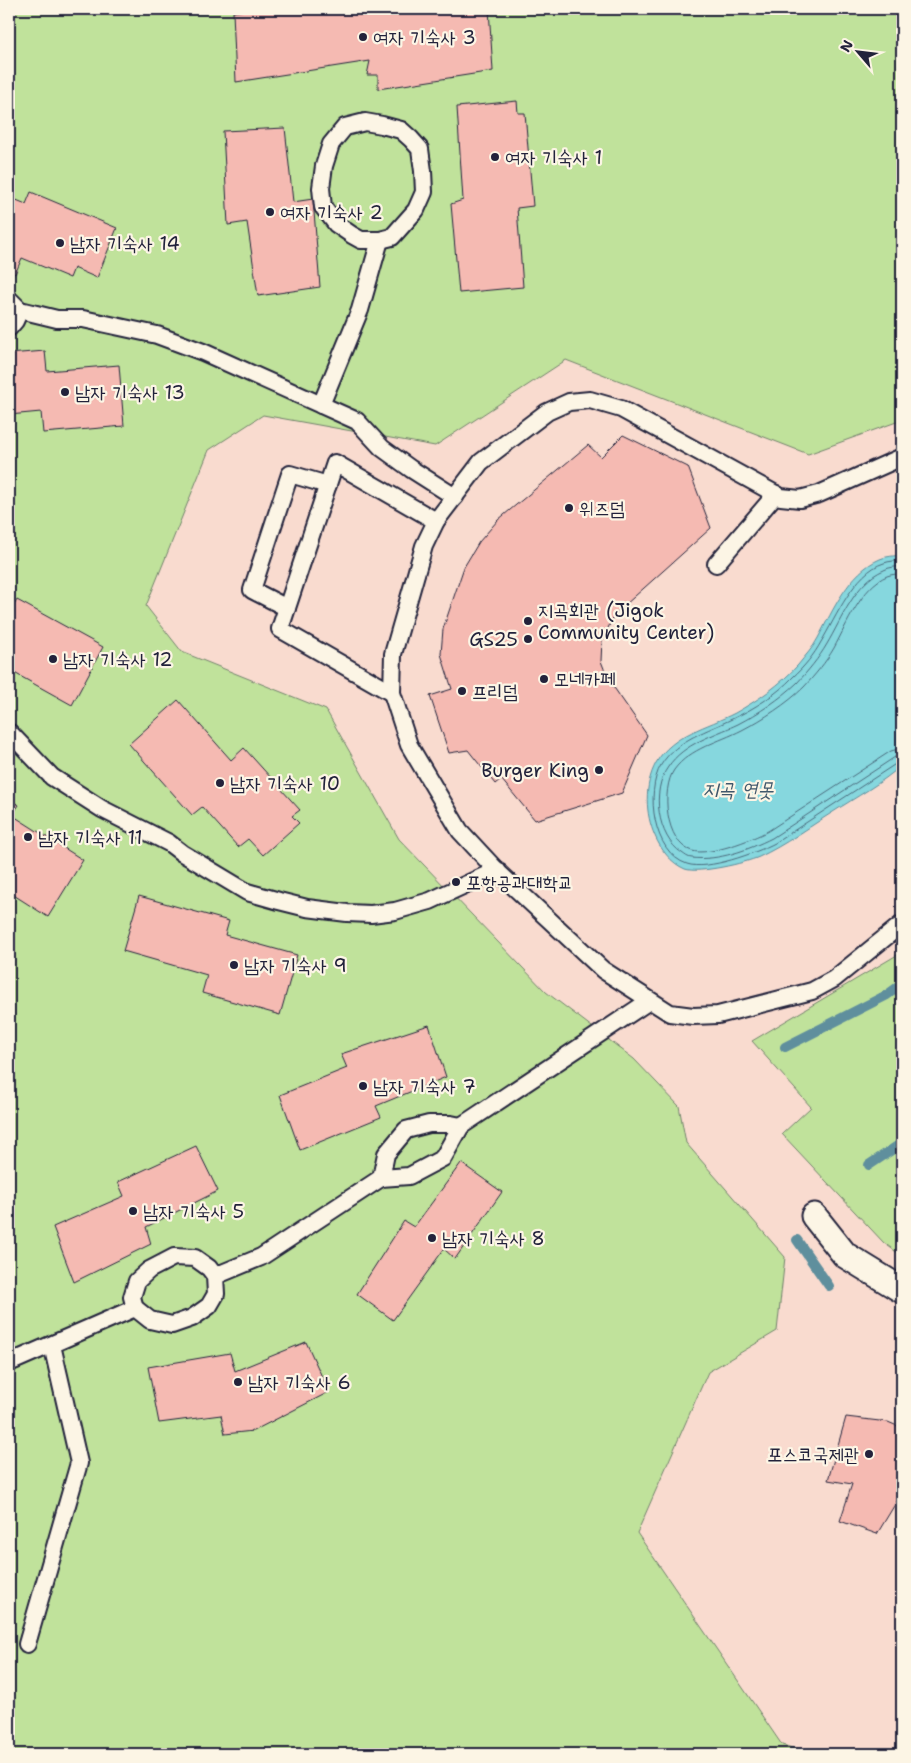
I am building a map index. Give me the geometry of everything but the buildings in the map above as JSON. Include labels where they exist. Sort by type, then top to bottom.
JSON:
[{"type":"street","points":[[814,1216],[844,1255],[902,1290]]},
{"type":"lane","points":[[366,122],[401,130],[406,134],[420,149],[423,171],[424,192],[416,210],[392,237],[380,240],[360,240],[336,224],[323,207],[320,188],[331,144],[345,127],[366,122]]},
{"type":"lane","points":[[321,405],[360,310],[380,240]]},
{"type":"lane","points":[[9,328],[15,321],[14,304],[57,319],[83,318],[157,335],[203,352],[357,421],[382,448],[455,497]]},
{"type":"lane","points":[[902,457],[819,494],[800,499],[782,497],[621,409],[590,400],[569,402],[547,412],[481,462],[436,521],[424,546],[393,654],[392,693],[409,745],[460,831],[497,870],[603,970],[670,1013],[693,1016],[718,1015],[812,991],[834,979],[902,924]]},
{"type":"lane","points":[[392,693],[280,629],[335,463],[436,521]]},
{"type":"lane","points":[[287,608],[252,590],[290,474],[328,485]]},
{"type":"lane","points":[[716,564],[776,494]]},
{"type":"lane","points":[[9,732],[52,777],[102,809],[169,843],[182,853],[247,892],[307,908],[371,914],[395,911],[430,901],[497,870]]},
{"type":"lane","points":[[215,1276],[261,1257],[381,1178],[409,1176],[443,1158],[462,1126],[649,1001]]},
{"type":"lane","points":[[381,1178],[386,1154],[406,1130],[429,1124],[462,1126]]},
{"type":"lane","points":[[174,1257],[195,1258],[215,1276],[216,1294],[209,1306],[192,1318],[172,1326],[150,1320],[135,1308],[132,1297],[137,1281],[149,1270],[174,1257]]},
{"type":"lane","points":[[9,1363],[135,1308]]},
{"type":"lane","points":[[27,1644],[79,1463],[52,1345]]},
{"type":"shaded area","name":"포항공과대학교","points":[[9,9],[902,9],[902,1754],[9,1754]]},
{"type":"green space","name":"포항공과대학교","points":[[9,9],[559,9],[570,15],[582,9],[902,9],[902,420],[808,454],[566,360],[435,446],[263,415],[209,450],[146,606],[182,652],[326,710],[399,839],[546,992],[634,1059],[679,1106],[686,1143],[785,1257],[777,1331],[708,1372],[637,1533],[782,1745],[813,1754],[9,1754]]},
{"type":"green space","points":[[902,952],[902,1256],[884,1243],[782,1134],[811,1107],[752,1041]]},
{"type":"water","name":"지곡 연못","points":[[902,555],[902,765],[869,790],[759,857],[733,865],[701,870],[685,869],[675,863],[667,856],[657,841],[648,809],[649,781],[656,763],[663,753],[671,745],[691,732],[735,713],[776,686],[798,665],[811,649],[836,604],[859,573],[880,559]]},
{"type":"waterway","points":[[785,1047],[887,995],[902,984]]},
{"type":"waterway","points":[[869,1165],[902,1143]]},
{"type":"waterway","points":[[797,1240],[829,1286]]},
{"type":"place","name":"여자 기숙사 3","points":[[363,37]]},
{"type":"place","name":"여자 기숙사 1","points":[[495,157]]},
{"type":"place","name":"여자 기숙사 2","points":[[270,212]]},
{"type":"place","name":"남자 기숙사 14","points":[[60,243]]},
{"type":"place","name":"남자 기숙사 13","points":[[65,392]]},
{"type":"place","name":"위즈덤","points":[[569,508]]},
{"type":"place","name":"지곡회관 (Jigok Community Center)","points":[[528,621]]},
{"type":"place","name":"GS25","points":[[528,639]]},
{"type":"place","name":"남자 기숙사 12","points":[[53,659]]},
{"type":"place","name":"모네카페","points":[[544,679]]},
{"type":"place","name":"프리덤","points":[[462,691]]},
{"type":"place","name":"Burger King","points":[[599,770]]},
{"type":"place","name":"남자 기숙사 10","points":[[220,783]]},
{"type":"place","name":"남자 기숙사 11","points":[[28,837]]},
{"type":"place","name":"포항공과대학교","points":[[456,882]]},
{"type":"place","name":"남자 기숙사 9","points":[[234,965]]},
{"type":"place","name":"남자 기숙사 7","points":[[363,1086]]},
{"type":"place","name":"남자 기숙사 5","points":[[133,1211]]},
{"type":"place","name":"남자 기숙사 8","points":[[432,1238]]},
{"type":"place","name":"남자 기숙사 6","points":[[238,1382]]},
{"type":"place","name":"포스코국제관","points":[[869,1454]]}]
